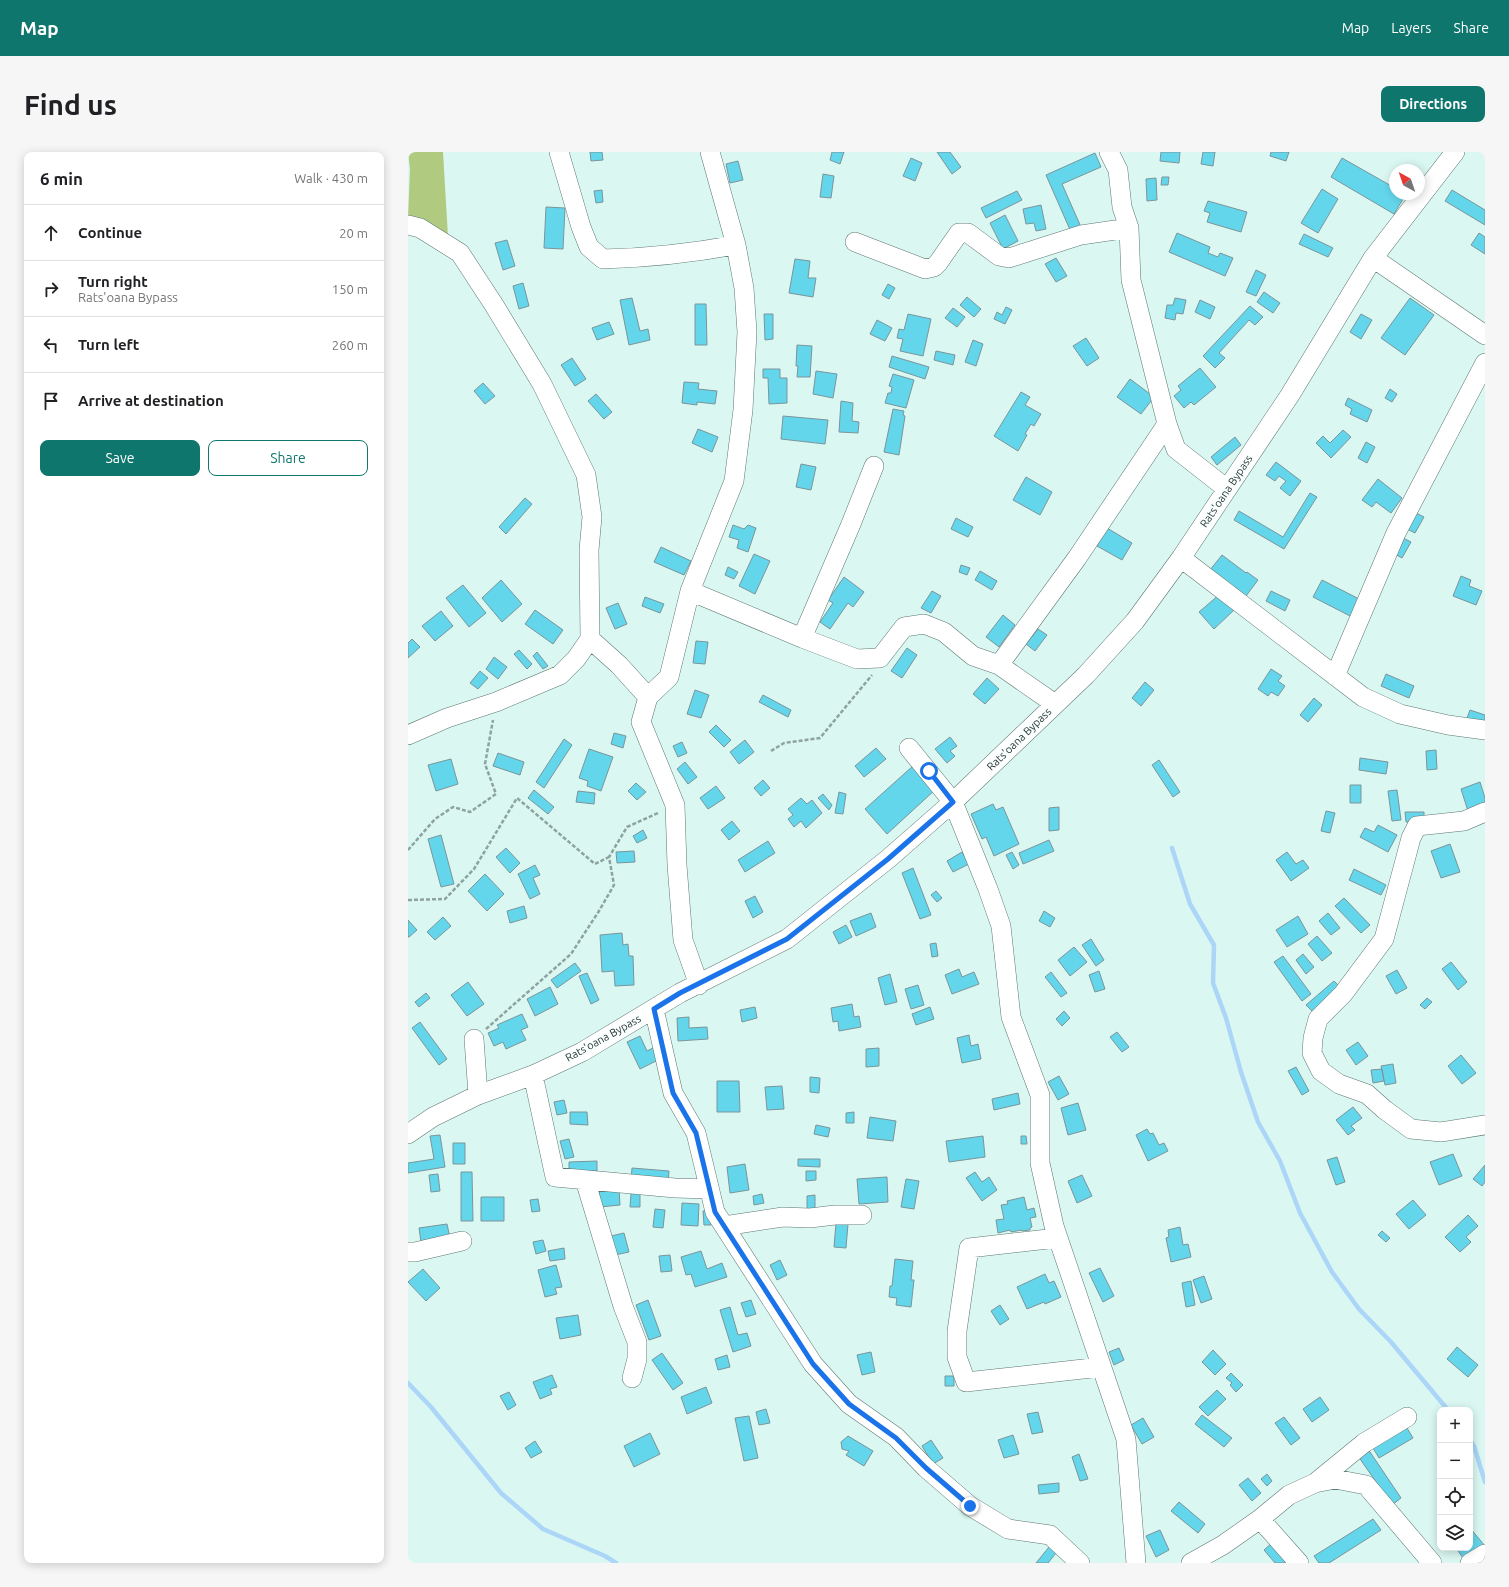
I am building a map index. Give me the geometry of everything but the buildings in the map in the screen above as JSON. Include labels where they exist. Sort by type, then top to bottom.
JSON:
[{"type":"street","points":[[559,152],[581,227],[589,247],[603,259],[635,258],[707,250],[736,245]]},
{"type":"street","points":[[699,985],[683,940],[677,866],[675,805],[641,722],[648,697],[669,677],[690,591],[734,481],[743,410],[747,332],[744,288],[736,245],[710,152]]},
{"type":"street","points":[[1109,152],[1118,170],[1122,207],[1129,228],[1131,280],[1167,424],[1176,449],[1227,489]]},
{"type":"street","name":"Rats'oana Bypass","points":[[408,1134],[433,1117],[478,1095],[533,1075],[582,1052],[680,993],[699,985],[787,939],[888,859],[953,802],[1086,675],[1135,621],[1181,558],[1290,395],[1373,258],[1455,152]]},
{"type":"street","points":[[408,225],[420,228],[460,253],[494,305],[542,384],[586,475],[592,516],[589,550],[590,639],[576,658],[560,675],[496,702],[447,718],[408,735]]},
{"type":"street","points":[[856,242],[925,269],[934,268],[959,233],[968,233],[999,256],[1009,258],[1081,235],[1129,228]]},
{"type":"street","points":[[1373,258],[1485,335]]},
{"type":"street","points":[[1335,676],[1396,533],[1485,363]]},
{"type":"street","points":[[999,665],[1077,558],[1167,424]]},
{"type":"street","points":[[802,638],[874,466]]},
{"type":"street","points":[[1181,558],[1363,697],[1400,714],[1448,725],[1485,730]]},
{"type":"street","points":[[690,591],[802,638],[857,659],[880,658],[904,627],[924,624],[944,632],[973,656],[999,665],[1055,704]]},
{"type":"street","points":[[590,639],[619,665],[648,697]]},
{"type":"street","points":[[909,748],[953,802],[988,889],[1001,926],[1011,1017],[1040,1095],[1040,1163],[1057,1238],[1126,1439],[1136,1563]]},
{"type":"street","points":[[1485,812],[1464,821],[1417,826],[1411,838],[1384,939],[1343,994],[1318,1020],[1313,1038],[1312,1053],[1321,1071],[1339,1084],[1367,1094],[1385,1110],[1411,1129],[1441,1132],[1485,1125]]},
{"type":"street","points":[[654,1009],[673,1093],[696,1133],[715,1212],[813,1364],[849,1404],[896,1438],[926,1468],[970,1506],[1008,1529],[1050,1534],[1080,1563]]},
{"type":"street","points":[[474,1039],[478,1095]]},
{"type":"street","points":[[533,1075],[555,1177],[675,1188],[709,1188]]},
{"type":"street","points":[[585,1180],[623,1306],[637,1342],[637,1359],[632,1378]]},
{"type":"street","points":[[724,1226],[783,1217],[810,1218],[835,1215],[862,1215]]},
{"type":"street","points":[[1057,1238],[969,1248],[957,1331],[957,1357],[966,1382],[1101,1367]]},
{"type":"street","points":[[408,1252],[415,1252],[462,1241]]},
{"type":"street","points":[[1191,1563],[1224,1545],[1260,1519],[1289,1495],[1315,1483],[1364,1443],[1407,1417]]},
{"type":"street","points":[[1315,1483],[1335,1480],[1366,1485],[1432,1563]]},
{"type":"street","points":[[1260,1519],[1299,1563]]},
{"type":"street","points":[[1470,1563],[1485,1554]]},
{"type":"path","points":[[771,751],[784,743],[820,738],[872,676],[880,658]]},
{"type":"path","points":[[408,850],[435,820],[453,807],[470,812],[496,794],[485,764],[496,702]]},
{"type":"path","points":[[408,900],[445,899],[474,869],[517,798],[595,864],[609,857],[627,827],[675,805]]},
{"type":"path","points":[[474,1039],[571,954],[599,912],[614,884],[609,857]]},
{"type":"green space","points":[[408,152],[443,152],[448,237],[408,218],[410,169]]},
{"type":"waterway","points":[[1172,848],[1190,904],[1214,945],[1213,983],[1226,1018],[1241,1072],[1258,1122],[1280,1161],[1300,1213],[1332,1272],[1359,1309],[1391,1342],[1445,1407]]},
{"type":"waterway","points":[[408,1383],[431,1407],[501,1493],[543,1529],[605,1556],[616,1563]]},
{"type":"waterway","points":[[1472,1443],[1485,1482]]},
{"type":"route","points":[[929,771],[953,802],[888,859],[787,939],[699,985],[680,993],[654,1009],[673,1093],[696,1133],[715,1212],[813,1364],[849,1404],[896,1438],[926,1468],[970,1506]]}]
